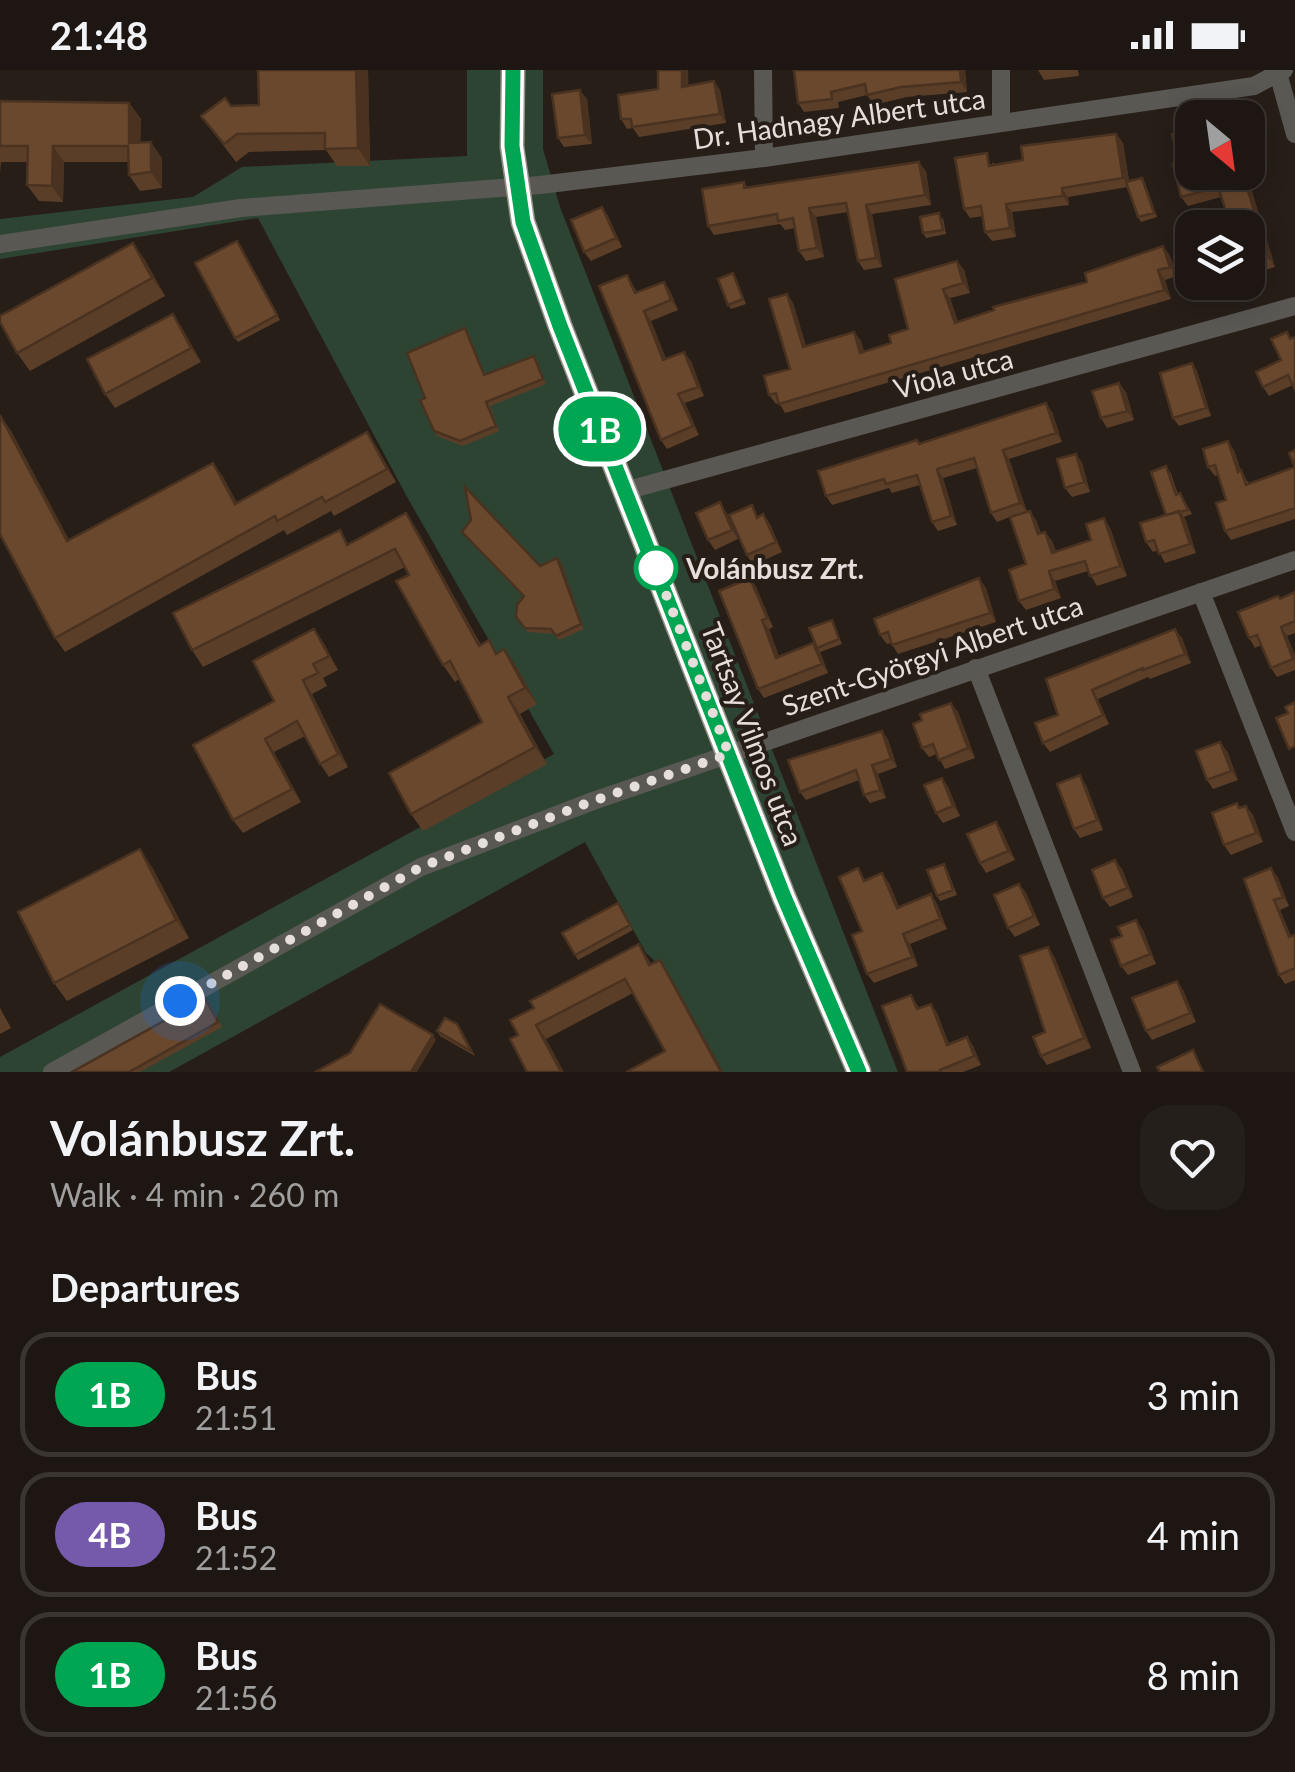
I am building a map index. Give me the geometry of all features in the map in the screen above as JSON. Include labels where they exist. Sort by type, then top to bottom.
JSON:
[{"type":"main road","name":"Tartsay Vilmos utca","points":[[513,70],[516,187],[523,222],[625,491],[859,1072]]},
{"type":"street","points":[[764,70],[764,158]]},
{"type":"street","points":[[1001,70],[1001,123]]},
{"type":"street","name":"Dr. Hadnagy Albert utca","points":[[0,244],[241,208],[516,187],[764,158],[1001,123],[1281,72]]},
{"type":"street","points":[[1281,72],[1295,134]]},
{"type":"street","name":"Viola utca","points":[[625,491],[1295,306]]},
{"type":"street","name":"Szent-Györgyi Albert utca","points":[[52,1072],[421,867],[593,801],[1295,560]]},
{"type":"street","points":[[1201,592],[1295,832]]},
{"type":"street","points":[[976,668],[1132,1072]]},
{"type":"green space","points":[[467,70],[543,70],[543,149],[560,207],[898,1072],[723,1072],[669,974],[646,953],[585,842],[169,1072],[0,1072],[0,1057],[554,754],[406,495],[258,218],[0,259],[0,219],[193,197],[242,167],[467,156]]},
{"type":"building","points":[[258,70],[356,70],[358,148],[325,149],[325,133],[237,134],[224,144],[201,116],[225,98],[231,106],[259,105]]},
{"type":"building","points":[[658,70],[682,70],[682,87],[714,81],[720,114],[632,127],[631,119],[621,119],[618,95],[658,89]]},
{"type":"building","points":[[794,70],[960,70],[961,82],[901,87],[867,95],[865,84],[831,92],[832,99],[798,103]]},
{"type":"building","points":[[580,90],[585,135],[558,138],[552,94]]},
{"type":"building","points":[[0,101],[129,103],[129,143],[151,142],[151,172],[129,175],[128,146],[53,146],[52,186],[27,185],[28,146],[0,146]]},
{"type":"building","points":[[1116,134],[1123,178],[1062,188],[1063,196],[1006,204],[1010,228],[985,232],[981,206],[964,209],[955,158],[987,153],[989,166],[1023,160],[1021,146]]},
{"type":"building","points":[[919,162],[925,195],[866,205],[876,258],[858,261],[846,203],[809,208],[817,248],[799,251],[793,218],[778,221],[777,214],[708,226],[702,189],[744,182],[744,188]]},
{"type":"building","points":[[1142,178],[1154,213],[1138,217],[1126,182]]},
{"type":"building","points":[[1179,190],[1207,190],[1181,197]]},
{"type":"building","points":[[1219,190],[1248,190],[1254,210],[1226,210]]},
{"type":"building","points":[[602,207],[616,238],[584,252],[571,220]]},
{"type":"building","points":[[939,213],[943,230],[923,233],[920,217]]},
{"type":"building","points":[[237,241],[277,315],[235,338],[195,263]]},
{"type":"building","points":[[133,243],[152,278],[17,353],[0,316]]},
{"type":"building","points":[[1163,246],[1170,267],[1158,270],[1164,290],[779,404],[776,393],[769,395],[764,376],[790,369],[769,299],[787,294],[803,347],[854,332],[860,353],[891,343],[889,335],[908,329],[895,279],[957,261],[963,283],[943,289],[955,323],[994,310],[993,307],[1087,282],[1085,273]]},
{"type":"building","points":[[733,273],[743,299],[728,305],[718,279]]},
{"type":"building","points":[[627,275],[635,293],[664,282],[671,300],[644,311],[663,360],[684,352],[698,387],[678,394],[693,426],[661,440],[599,286]]},
{"type":"building","points":[[173,314],[191,348],[105,394],[87,359]]},
{"type":"building","points":[[465,328],[484,375],[534,356],[543,379],[486,402],[496,426],[460,441],[434,431],[420,400],[425,398],[407,353]]},
{"type":"building","points":[[1287,332],[1290,339],[1295,337],[1295,390],[1288,375],[1263,387],[1256,372],[1281,360],[1271,339]]},
{"type":"building","points":[[1192,363],[1206,408],[1173,418],[1160,373]]},
{"type":"building","points":[[1119,383],[1127,411],[1101,418],[1092,391]]},
{"type":"building","points":[[1046,403],[1056,433],[1003,450],[1020,503],[991,513],[974,458],[937,469],[951,516],[932,522],[917,475],[886,484],[884,479],[826,496],[818,471]]},
{"type":"building","points":[[0,415],[67,541],[213,463],[235,504],[367,432],[387,469],[325,502],[322,497],[277,521],[275,516],[55,638],[0,534]]},
{"type":"building","points":[[1228,441],[1246,485],[1295,467],[1295,508],[1225,531],[1216,503],[1226,500],[1215,465],[1208,467],[1203,449]]},
{"type":"building","points":[[1076,454],[1084,482],[1065,488],[1057,459]]},
{"type":"building","points":[[1166,466],[1176,495],[1180,493],[1188,510],[1166,515],[1151,472]]},
{"type":"building","points":[[465,487],[540,566],[557,558],[581,624],[556,636],[551,629],[525,628],[516,617],[517,605],[524,596],[462,532],[471,520]]},
{"type":"building","points":[[720,502],[732,530],[708,540],[696,513]]},
{"type":"building","points":[[752,505],[757,518],[763,514],[776,542],[747,555],[729,515]]},
{"type":"building","points":[[1030,511],[1038,534],[1045,532],[1052,553],[1091,540],[1086,524],[1104,518],[1120,566],[1090,576],[1085,561],[1049,571],[1054,589],[1019,601],[1009,570],[1026,564],[1010,517]]},
{"type":"building","points":[[1179,511],[1190,544],[1159,554],[1154,540],[1146,542],[1140,523]]},
{"type":"building","points":[[406,513],[479,646],[489,640],[496,654],[504,649],[525,688],[508,697],[535,747],[411,814],[389,773],[482,722],[450,661],[443,665],[396,581],[409,575],[395,549],[192,650],[173,613],[340,530],[347,545]]},
{"type":"building","points":[[750,578],[767,618],[762,620],[776,658],[813,643],[822,664],[758,689],[719,591]]},
{"type":"building","points":[[979,578],[990,613],[892,645],[888,632],[880,635],[874,619]]},
{"type":"building","points":[[1295,592],[1295,621],[1281,627],[1293,659],[1271,668],[1257,635],[1249,638],[1238,612]]},
{"type":"building","points":[[832,620],[839,639],[817,648],[809,628]]},
{"type":"building","points":[[314,629],[329,656],[313,664],[318,673],[303,680],[338,754],[320,764],[297,721],[265,739],[292,789],[233,820],[193,745],[274,701],[253,661]]},
{"type":"building","points":[[1175,629],[1185,654],[1092,690],[1103,715],[1043,743],[1035,723],[1058,715],[1046,679]]},
{"type":"building","points":[[1295,702],[1295,746],[1289,749],[1276,718],[1288,713],[1285,707]]},
{"type":"building","points":[[951,703],[968,748],[939,760],[933,744],[922,748],[913,724],[922,720],[920,714]]},
{"type":"building","points":[[882,731],[891,759],[872,765],[880,790],[864,795],[856,770],[800,792],[788,760]]},
{"type":"building","points":[[1220,742],[1231,771],[1207,780],[1196,751]]},
{"type":"building","points":[[1080,775],[1097,820],[1074,829],[1057,784]]},
{"type":"building","points":[[942,778],[953,806],[936,813],[924,785]]},
{"type":"building","points":[[1237,803],[1239,808],[1246,806],[1256,833],[1224,845],[1212,813]]},
{"type":"building","points":[[996,822],[1008,851],[980,863],[967,834]]},
{"type":"building","points":[[140,849],[176,920],[54,983],[18,912]]},
{"type":"building","points":[[1115,860],[1127,888],[1103,898],[1092,870]]},
{"type":"building","points":[[944,864],[953,890],[937,896],[927,870]]},
{"type":"building","points":[[858,868],[864,881],[882,873],[897,908],[931,894],[940,919],[903,934],[912,957],[867,974],[852,935],[862,931],[839,877]]},
{"type":"building","points":[[1271,868],[1283,897],[1274,900],[1289,937],[1295,935],[1295,968],[1279,975],[1244,879]]},
{"type":"building","points":[[1019,884],[1034,916],[1008,928],[994,895]]},
{"type":"building","points":[[618,903],[630,925],[575,955],[562,933]]},
{"type":"building","points":[[1136,920],[1150,954],[1121,966],[1111,940],[1122,936],[1118,927]]},
{"type":"building","points":[[639,944],[649,965],[660,960],[721,1072],[626,1072],[665,1051],[625,979],[536,1025],[561,1072],[527,1072],[510,1039],[518,1035],[510,1020],[534,1008],[530,1001]]},
{"type":"building","points":[[1048,947],[1084,1038],[1041,1056],[1033,1037],[1045,1032],[1020,956]]},
{"type":"building","points":[[1177,981],[1190,1013],[1146,1031],[1132,998]]},
{"type":"building","points":[[911,995],[917,1009],[931,1004],[947,1045],[967,1037],[974,1056],[941,1072],[907,1072],[882,1006]]},
{"type":"building","points":[[205,998],[218,1022],[129,1072],[72,1072]]},
{"type":"building","points":[[380,1004],[433,1035],[411,1072],[315,1072],[350,1053]]},
{"type":"building","points":[[445,1018],[457,1024],[471,1051],[437,1031]]},
{"type":"building","points":[[1193,1050],[1203,1072],[1160,1072],[1157,1067]]},
{"type":"bus line","name":"1B","points":[[513,70],[512,146],[523,222],[784,897],[859,1072]]},
{"type":"place","name":"Volánbusz Zrt.","points":[[656,568]]},
{"type":"route","points":[[180,1001],[421,867],[729,754],[654,564],[656,568]]}]
